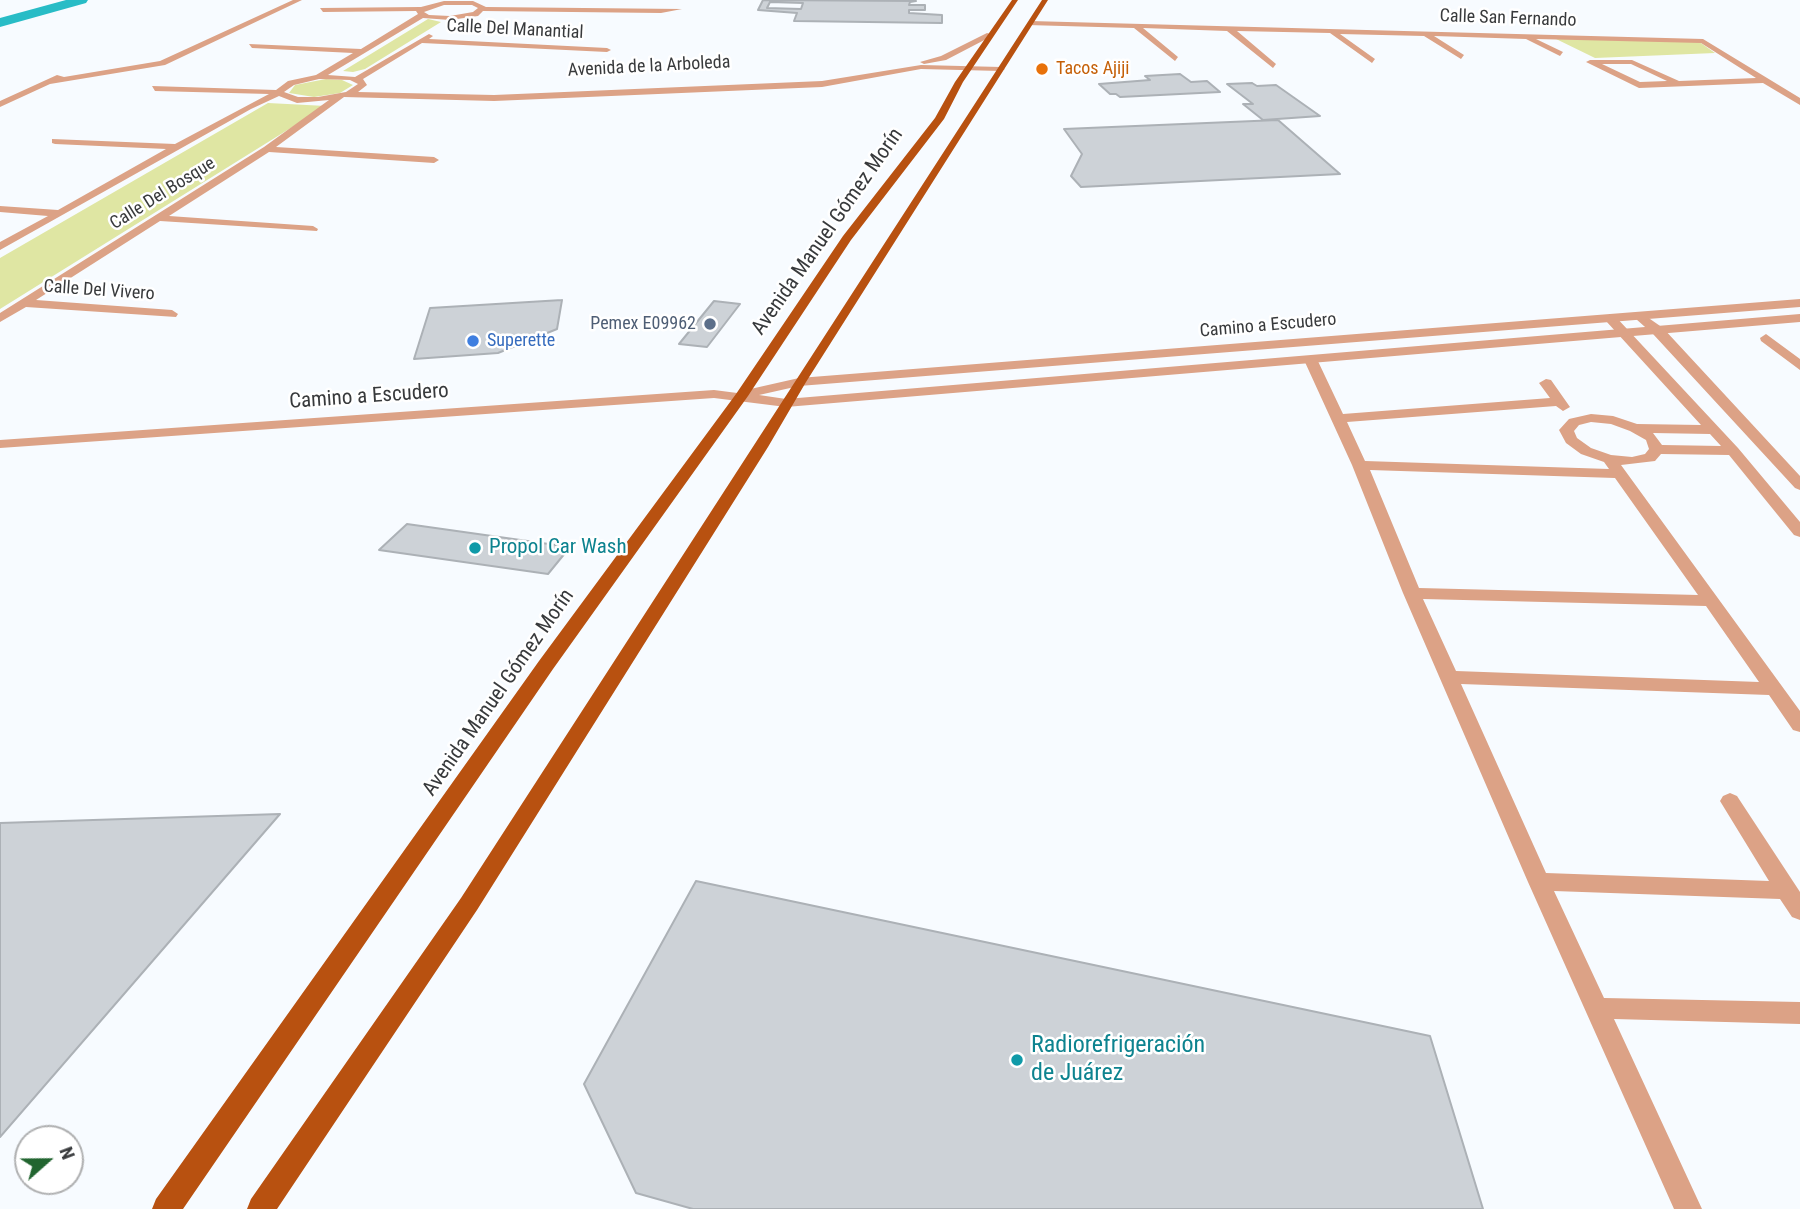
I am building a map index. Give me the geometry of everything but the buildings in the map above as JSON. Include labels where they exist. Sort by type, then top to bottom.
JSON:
[{"type":"main road","name":"Avenida Manuel Gómez Morín","points":[[166,1209],[546,664],[741,396],[847,238],[939,118],[956,77],[1015,0]]},
{"type":"main road","points":[[261,1209],[469,904],[799,382],[1045,0]]},
{"type":"street","points":[[0,104],[50,82],[162,64],[299,0]]},
{"type":"street","points":[[318,77],[437,4],[478,4],[483,9]]},
{"type":"street","points":[[323,9],[422,12],[459,17]]},
{"type":"street","points":[[360,82],[459,17],[483,9],[678,9]]},
{"type":"street","name":"Calle San Fernando","points":[[1030,23],[1691,39],[1709,43],[1769,82]]},
{"type":"street","points":[[1137,27],[1175,59]]},
{"type":"street","points":[[1230,29],[1273,66]]},
{"type":"street","points":[[1332,30],[1372,61]]},
{"type":"street","points":[[1423,32],[1461,57]]},
{"type":"street","name":"Avenida de la Arboleda","points":[[279,93],[297,100],[345,95],[458,99],[562,91],[841,82],[886,71],[916,68],[990,35]]},
{"type":"street","points":[[1524,36],[1560,54]]},
{"type":"street","name":"Calle Del Manantial","points":[[421,41],[607,50]]},
{"type":"street","points":[[251,46],[361,51]]},
{"type":"street","name":"Avenida de la Arboleda","points":[[778,82],[864,65],[936,61]]},
{"type":"street","points":[[1679,83],[1632,62],[1590,62],[1639,85],[1769,82],[1800,85]]},
{"type":"street","name":"Avenida de la Arboleda","points":[[916,68],[956,77]]},
{"type":"street","name":"Avenida de la Arboleda","points":[[916,68],[956,77],[1001,69]]},
{"type":"street","name":"Avenida de la Arboleda","points":[[318,77],[470,90],[562,91]]},
{"type":"street","name":"Calle Del Bosque","points":[[0,247],[247,107],[279,93],[291,83],[318,77]]},
{"type":"street","name":"Calle Del Bosque","points":[[0,318],[267,149],[360,82]]},
{"type":"street","points":[[1769,82],[1800,103]]},
{"type":"street","points":[[155,88],[279,93]]},
{"type":"street","name":"Calle Del Bosque","points":[[55,141],[177,147]]},
{"type":"street","points":[[267,149],[434,160]]},
{"type":"street","points":[[0,209],[58,213]]},
{"type":"street","points":[[157,218],[313,229]]},
{"type":"street","name":"Calle Del Vivero","points":[[24,303],[172,314]]},
{"type":"street","name":"Camino a Escudero","points":[[741,396],[799,382],[1800,303]]},
{"type":"street","points":[[1640,316],[1658,331],[1800,485]]},
{"type":"street","points":[[1610,318],[1729,447],[1800,531]]},
{"type":"street","name":"Camino a Escudero","points":[[0,444],[714,394],[786,403],[1800,318]]},
{"type":"street","points":[[1766,338],[1800,366]]},
{"type":"street","points":[[1311,360],[1360,465],[1412,593],[1539,882],[1688,1209]]},
{"type":"street","points":[[1546,383],[1574,422]]},
{"type":"street","points":[[1337,419],[1559,402]]},
{"type":"street","points":[[1657,449],[1652,438],[1613,420],[1591,418],[1574,422],[1566,430],[1571,440],[1614,466],[1800,725]]},
{"type":"street","points":[[1635,428],[1713,430]]},
{"type":"street","points":[[1657,449],[1729,447],[1762,443]]},
{"type":"street","points":[[1360,465],[1614,466],[1650,458],[1657,449]]},
{"type":"street","points":[[1412,593],[1712,601]]},
{"type":"street","points":[[1450,677],[1774,688]]},
{"type":"street","points":[[1730,801],[1800,911]]},
{"type":"street","points":[[1539,882],[1787,890]]},
{"type":"street","points":[[1598,1008],[1800,1013]]},
{"type":"green space","points":[[428,19],[441,22],[365,69],[343,71]]},
{"type":"green space","points":[[1554,38],[1698,41],[1715,53],[1595,58]]},
{"type":"green space","points":[[326,79],[342,80],[353,85],[340,93],[314,97],[289,93],[295,85]]},
{"type":"green space","points":[[268,103],[326,106],[0,309],[0,258]]},
{"type":"waterway","points":[[0,23],[81,0]]},
{"type":"place","name":"Tacos Ajiji","points":[[1042,69]]},
{"type":"place","name":"Pemex E09962","points":[[710,324]]},
{"type":"place","name":"Superette","points":[[473,341]]},
{"type":"place","name":"Propol Car Wash","points":[[475,548]]},
{"type":"place","name":"Radiorefrigeración de Juárez","points":[[1017,1060]]}]
